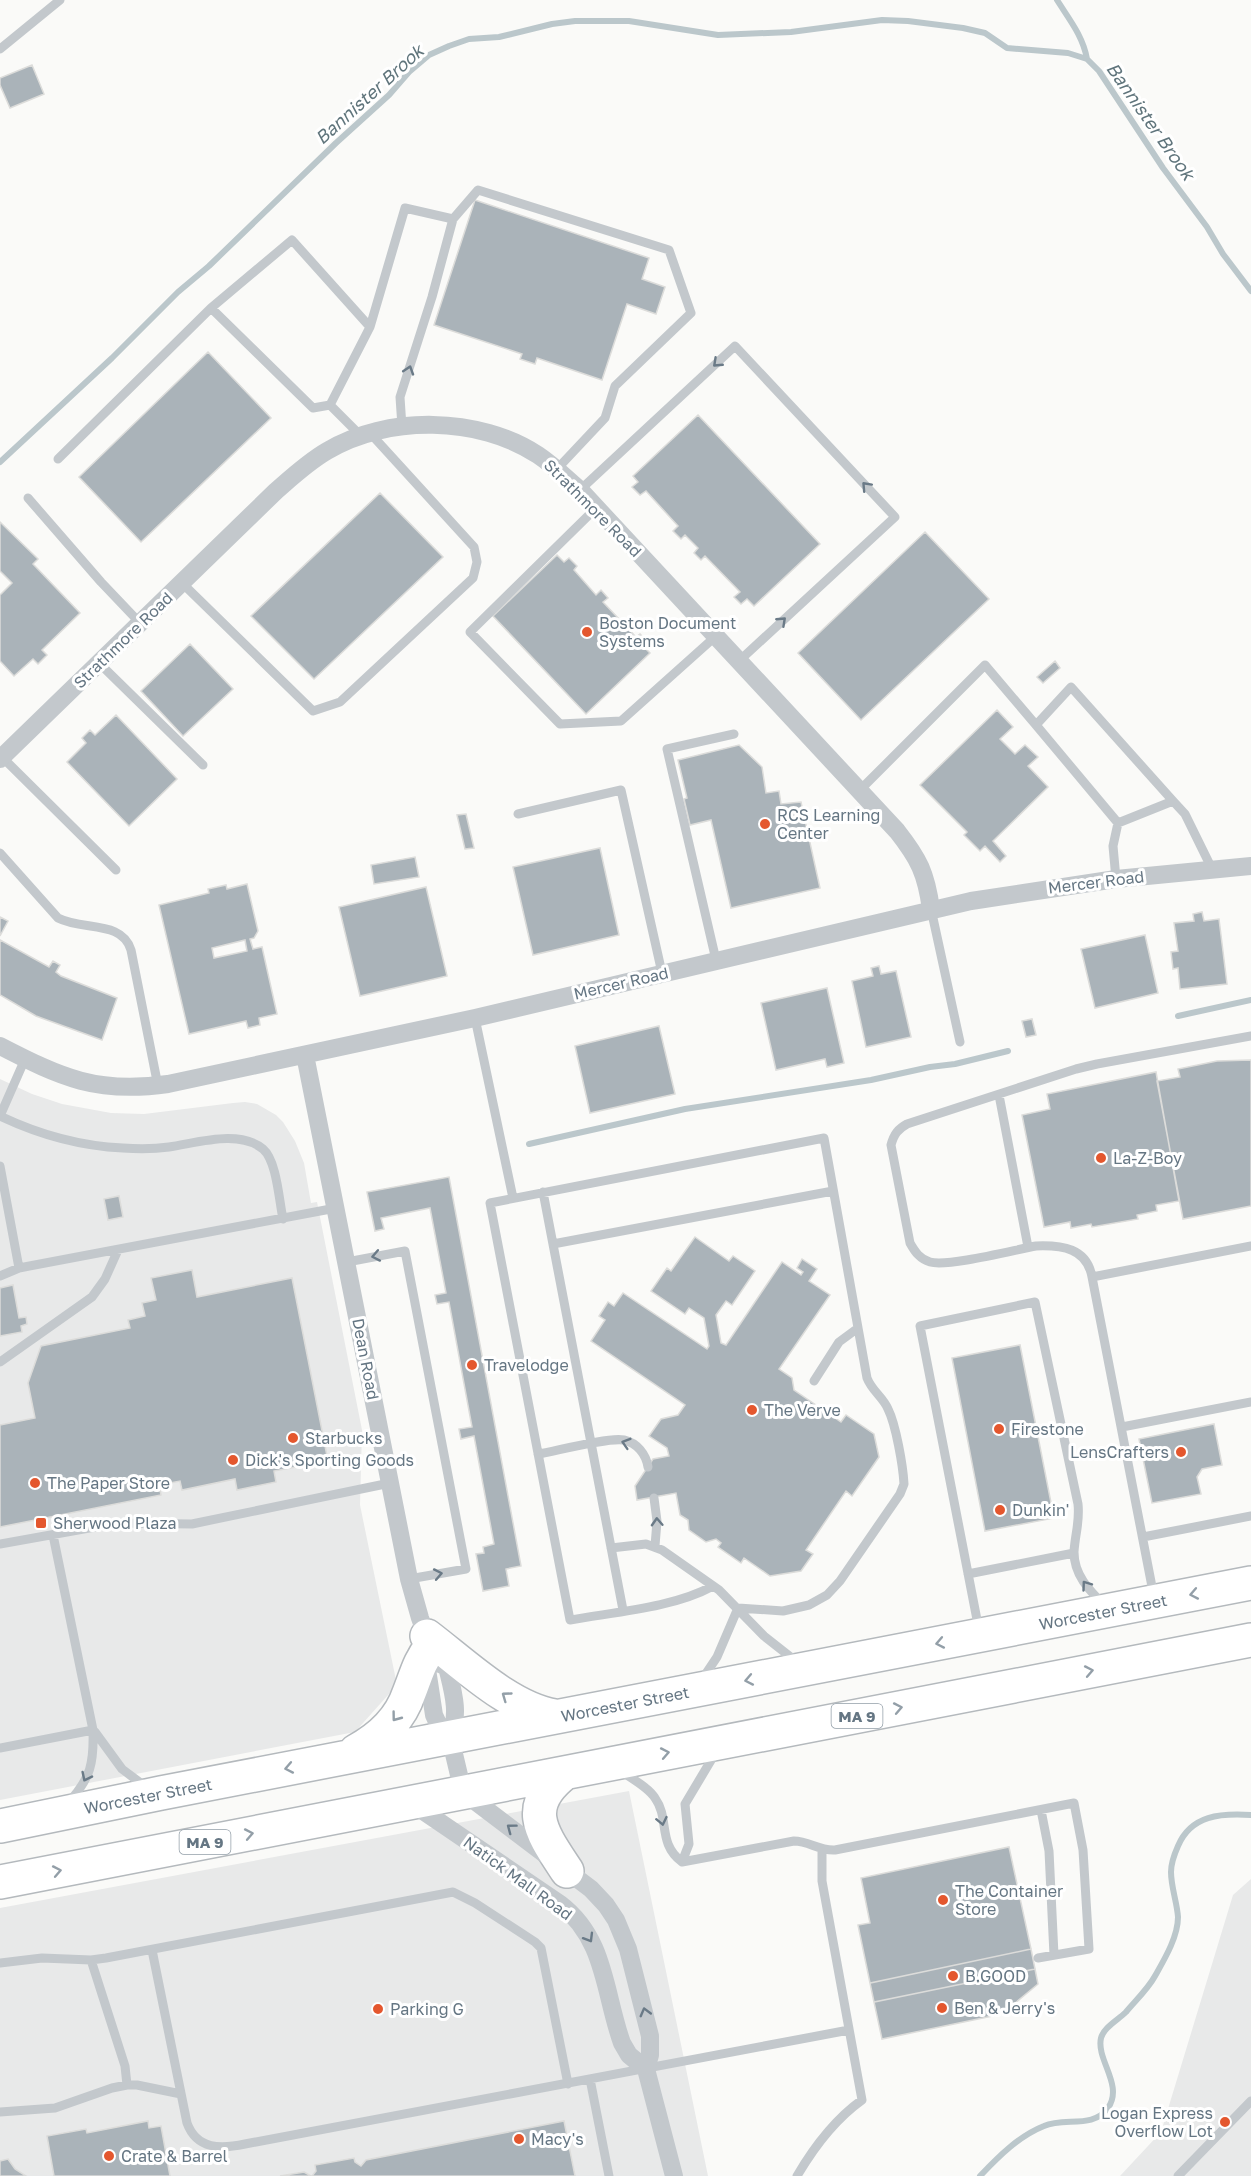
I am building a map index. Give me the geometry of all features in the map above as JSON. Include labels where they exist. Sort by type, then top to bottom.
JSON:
[{"type":"highway","name":"Worcester Street","points":[[0,1826],[1251,1583]]},
{"type":"highway","name":"MA 9","points":[[0,1882],[1244,1642]]},
{"type":"highway","points":[[338,1759],[371,1742],[394,1721],[405,1703],[422,1658],[431,1648],[514,1702],[540,1713],[560,1717]]},
{"type":"highway","points":[[565,1773],[552,1783],[544,1794],[538,1815],[543,1832],[567,1871]]},
{"type":"highway","points":[[0,1820],[57,1815]]},
{"type":"street","name":"Strathmore Road","points":[[1,758],[300,471],[327,451],[366,435],[402,427],[435,424],[464,428],[514,442],[537,454],[580,490],[897,831],[922,867],[931,909]]},
{"type":"street","name":"Mercer Road","points":[[0,1046],[64,1077],[95,1086],[126,1088],[158,1086],[475,1018],[931,909],[1116,879],[1251,866]]},
{"type":"street","name":"Dean Road","points":[[305,1055],[409,1579],[431,1648]]},
{"type":"street","points":[[431,1648],[428,1669],[434,1715],[439,1726],[450,1737],[464,1792]]},
{"type":"street","name":"Natick Mall Road","points":[[464,1792],[599,1897],[621,1929],[649,2027],[651,2046],[646,2069],[674,2176]]},
{"type":"street","name":"Natick Mall Road","points":[[410,1802],[560,1904],[575,1918],[595,1948],[622,2043],[629,2055],[646,2069]]},
{"type":"lane","points":[[0,49],[60,0]]},
{"type":"lane","points":[[402,427],[400,397],[432,297],[453,219],[478,190],[669,250],[690,313],[615,386],[605,418],[557,469]]},
{"type":"lane","points":[[330,405],[370,327],[405,208],[453,219]]},
{"type":"lane","points":[[58,459],[211,309],[292,240],[370,327]]},
{"type":"lane","points":[[182,583],[313,711],[340,702],[473,578],[477,562],[474,547],[366,435],[330,405],[313,408],[211,309]]},
{"type":"lane","points":[[580,490],[735,346],[894,517],[740,661]]},
{"type":"lane","points":[[28,498],[140,623]]},
{"type":"lane","points":[[596,507],[470,632],[560,723],[621,721],[716,636]]},
{"type":"lane","points":[[99,663],[203,765]]},
{"type":"lane","points":[[860,790],[985,665],[1118,824]]},
{"type":"lane","points":[[1036,725],[1071,687],[1185,814],[1212,869]]},
{"type":"lane","points":[[716,960],[667,749],[734,734]]},
{"type":"lane","points":[[1,758],[116,870]]},
{"type":"lane","points":[[518,814],[621,790],[662,973]]},
{"type":"lane","points":[[1118,824],[1173,801]]},
{"type":"lane","points":[[1116,879],[1113,846],[1118,824]]},
{"type":"lane","points":[[0,853],[58,918],[70,923],[117,932],[126,939],[131,950],[158,1086]]},
{"type":"lane","points":[[931,909],[960,1042]]},
{"type":"lane","points":[[475,1018],[513,1198]]},
{"type":"lane","points":[[1155,1602],[1088,1261],[1075,1251],[1051,1246],[1028,1247],[947,1263],[922,1258],[910,1243],[891,1144],[899,1128],[907,1124],[1096,1064],[1251,1036]]},
{"type":"lane","points":[[25,1059],[0,1116],[54,1137],[112,1147],[150,1149],[230,1139],[251,1142],[262,1148],[270,1158],[283,1219]]},
{"type":"lane","points":[[999,1095],[1028,1247]]},
{"type":"lane","points":[[713,1586],[684,1598],[570,1620],[490,1203],[824,1138],[869,1383],[874,1393],[886,1405],[891,1416],[903,1479],[902,1490],[840,1581],[827,1595],[809,1605],[783,1611],[738,1608]]},
{"type":"lane","points":[[0,1166],[19,1268]]},
{"type":"lane","points":[[553,1244],[833,1191]]},
{"type":"lane","points":[[543,1192],[623,1610]]},
{"type":"lane","points":[[0,1276],[19,1268],[336,1208]]},
{"type":"lane","points":[[1092,1277],[1251,1246]]},
{"type":"lane","points":[[0,1362],[92,1297],[105,1279],[118,1250]]},
{"type":"lane","points":[[347,1262],[405,1251],[466,1569],[409,1579]]},
{"type":"lane","points":[[980,1636],[920,1326],[1035,1302],[1078,1504],[1079,1520],[1074,1553],[1082,1582],[1110,1611]]},
{"type":"lane","points":[[814,1381],[839,1342],[858,1328]]},
{"type":"lane","points":[[1122,1427],[1251,1402]]},
{"type":"lane","points":[[538,1454],[617,1440],[629,1442],[642,1451],[648,1467]]},
{"type":"lane","points":[[0,1544],[117,1523],[192,1524],[390,1483]]},
{"type":"lane","points":[[654,1498],[657,1521],[654,1546]]},
{"type":"lane","points":[[1143,1538],[1251,1516]]},
{"type":"lane","points":[[53,1535],[93,1730],[93,1758],[89,1773],[82,1786],[57,1815]]},
{"type":"lane","points":[[611,1548],[642,1544],[654,1546],[713,1586],[776,1646],[810,1668]]},
{"type":"lane","points":[[968,1574],[1074,1553]]},
{"type":"lane","points":[[690,1692],[711,1668],[738,1608]]},
{"type":"lane","points":[[0,1748],[93,1730]]},
{"type":"lane","points":[[93,1730],[131,1777],[161,1793]]},
{"type":"lane","points":[[682,1862],[689,1844],[684,1810],[687,1798],[723,1742]]},
{"type":"lane","points":[[612,1763],[655,1798],[666,1842],[672,1854],[682,1862],[794,1841],[801,1841],[822,1850],[835,1850],[1074,1803],[1083,1850],[1089,1949],[1038,1958]]},
{"type":"lane","points":[[1041,1810],[1049,1851],[1054,1955]]},
{"type":"lane","points":[[797,2176],[821,2139],[843,2115],[862,2100],[822,1881],[822,1850]]},
{"type":"lane","points":[[0,1963],[42,1958],[91,1960],[458,1893],[541,1948],[568,2084]]},
{"type":"lane","points":[[152,1950],[187,2123],[192,2134],[202,2143],[218,2148],[849,2030]]},
{"type":"lane","points":[[91,1960],[125,2066],[127,2085]]},
{"type":"lane","points":[[590,2079],[609,2176]]},
{"type":"lane","points":[[0,2112],[55,2108],[127,2085],[181,2094]]},
{"type":"lane","points":[[1178,2176],[1251,2102]]},
{"type":"shaded area","name":"Sherwood Plaza","points":[[0,1079],[32,1094],[62,1104],[111,1113],[144,1114],[233,1103],[257,1104],[276,1115],[295,1141],[304,1163],[311,1203],[317,1202],[362,1430],[360,1505],[397,1685],[355,1732],[0,1800]]},
{"type":"shaded area","points":[[629,1791],[708,2176],[0,2176],[0,1908]]},
{"type":"shaded area","points":[[1251,1879],[1251,2176],[1120,2176],[1161,2132],[1233,1895]]},
{"type":"building","points":[[32,65],[44,94],[10,108],[0,85],[0,78]]},
{"type":"building","points":[[475,200],[649,258],[642,279],[665,287],[656,314],[627,304],[602,380],[537,358],[535,364],[520,359],[522,354],[434,325]]},
{"type":"building","points":[[208,352],[271,418],[141,542],[79,477]]},
{"type":"building","points":[[698,415],[820,544],[754,606],[747,599],[741,604],[734,597],[740,592],[705,556],[701,560],[694,553],[698,548],[685,535],[681,539],[673,531],[678,526],[646,491],[640,495],[632,487],[638,482],[633,476]]},
{"type":"building","points":[[380,493],[443,557],[314,679],[251,616]]},
{"type":"building","points":[[0,522],[38,559],[33,564],[80,613],[42,650],[47,655],[38,664],[33,659],[14,676],[0,661],[0,595],[12,583],[0,571]]},
{"type":"building","points":[[925,532],[989,599],[861,720],[798,653]]},
{"type":"building","points":[[557,555],[564,562],[569,558],[577,566],[574,570],[596,595],[601,590],[608,598],[603,602],[636,637],[640,634],[648,642],[643,646],[650,653],[586,714],[493,616]]},
{"type":"building","points":[[190,644],[233,689],[183,736],[141,691]]},
{"type":"building","points":[[1055,661],[1060,668],[1043,683],[1037,677]]},
{"type":"building","points":[[997,710],[1013,727],[1000,739],[1015,754],[1025,745],[1038,757],[1028,766],[1048,787],[993,841],[1006,856],[1000,862],[985,846],[980,851],[964,835],[967,832],[920,785]]},
{"type":"building","points":[[116,715],[177,779],[129,826],[67,762],[86,743],[82,738],[90,730],[95,735]]},
{"type":"building","points":[[739,745],[762,767],[766,793],[779,791],[781,804],[801,802],[820,888],[731,908],[711,820],[690,825],[684,799],[687,798],[678,760]]},
{"type":"building","points":[[466,814],[474,848],[465,849],[457,815]]},
{"type":"building","points":[[600,848],[619,935],[533,955],[513,867]]},
{"type":"building","points":[[415,857],[419,877],[374,884],[371,865]]},
{"type":"building","points":[[247,884],[258,931],[254,938],[250,939],[253,949],[262,947],[277,1014],[259,1018],[260,1025],[248,1028],[246,1021],[189,1034],[159,905],[209,893],[208,889],[226,885],[227,889]],"holes":[[[245,940],[247,951],[214,958],[212,948]]]},
{"type":"building","points":[[426,887],[447,976],[360,996],[339,907]]},
{"type":"building","points":[[1202,912],[1204,921],[1219,919],[1227,984],[1180,989],[1178,968],[1173,969],[1171,952],[1178,951],[1174,923],[1194,921],[1193,914]]},
{"type":"building","points":[[0,917],[8,921],[0,936]]},
{"type":"building","points":[[1145,935],[1158,993],[1095,1008],[1081,949]]},
{"type":"building","points":[[0,940],[49,967],[53,961],[60,965],[56,972],[61,976],[117,998],[102,1040],[36,1016],[0,995]]},
{"type":"building","points":[[879,966],[881,974],[896,971],[911,1037],[866,1047],[852,981],[873,976],[871,968]]},
{"type":"building","points":[[827,988],[844,1063],[827,1067],[825,1059],[776,1070],[761,1003]]},
{"type":"building","points":[[1032,1019],[1036,1035],[1026,1037],[1022,1021]]},
{"type":"building","points":[[659,1026],[675,1094],[590,1113],[575,1046]]},
{"type":"building","points":[[1251,1060],[1251,1206],[1183,1219],[1157,1081],[1180,1077],[1178,1069],[1217,1061]]},
{"type":"building","name":"La-Z-Boy","points":[[1156,1072],[1179,1201],[1156,1205],[1157,1211],[1137,1215],[1138,1219],[1092,1227],[1091,1224],[1071,1228],[1070,1222],[1044,1227],[1022,1115],[1050,1109],[1047,1094]]},
{"type":"building","name":"Travelodge","points":[[449,1177],[521,1566],[506,1569],[509,1586],[483,1591],[476,1554],[484,1553],[483,1547],[494,1544],[474,1436],[461,1439],[459,1429],[472,1427],[449,1302],[437,1304],[435,1295],[446,1293],[430,1208],[381,1218],[384,1229],[375,1231],[367,1192]]},
{"type":"building","points":[[119,1196],[123,1217],[108,1220],[104,1199]]},
{"type":"building","name":"The Verve","points":[[695,1237],[729,1261],[733,1256],[755,1271],[732,1305],[726,1301],[716,1315],[721,1343],[726,1345],[782,1262],[801,1275],[803,1272],[797,1268],[802,1259],[817,1269],[809,1281],[830,1295],[779,1369],[792,1378],[794,1390],[841,1422],[846,1415],[874,1434],[879,1457],[852,1496],[846,1491],[806,1550],[813,1554],[801,1571],[770,1576],[744,1558],[741,1563],[718,1547],[721,1543],[716,1539],[706,1542],[689,1530],[688,1520],[680,1515],[676,1493],[637,1500],[635,1486],[653,1459],[669,1456],[667,1448],[649,1436],[661,1419],[678,1415],[685,1405],[591,1341],[605,1320],[599,1316],[608,1302],[614,1306],[623,1293],[707,1349],[709,1346],[704,1318],[689,1308],[685,1314],[651,1291],[667,1268],[671,1271]]},
{"type":"building","points":[[192,1270],[197,1297],[292,1278],[328,1461],[274,1471],[276,1482],[237,1490],[235,1479],[182,1490],[180,1481],[159,1485],[161,1495],[0,1527],[0,1425],[35,1418],[28,1383],[41,1346],[130,1328],[128,1320],[145,1316],[142,1303],[156,1300],[151,1278]]},
{"type":"building","points":[[13,1285],[19,1318],[26,1317],[27,1324],[21,1326],[22,1332],[0,1336],[0,1288]]},
{"type":"building","points":[[1020,1345],[1054,1518],[985,1531],[952,1358]]},
{"type":"building","name":"LensCrafters","points":[[1214,1424],[1222,1465],[1202,1469],[1197,1477],[1201,1494],[1152,1503],[1139,1439]]},
{"type":"building","name":"The Container Store","points":[[1009,1847],[1031,1949],[870,1983],[858,1925],[870,1923],[861,1878]]},
{"type":"building","name":"B.GOOD","points":[[1031,1949],[1035,1969],[874,2002],[870,1983]]},
{"type":"building","name":"Ben & Jerry's","points":[[1035,1969],[1038,1984],[1002,2014],[882,2039],[874,2002]]},
{"type":"building","name":"Crate & Barrel","points":[[148,2121],[149,2128],[161,2126],[170,2176],[54,2176],[47,2136],[86,2129],[87,2133]]},
{"type":"building","name":"Macy's","points":[[564,2121],[575,2176],[312,2176],[316,2171],[315,2165],[354,2158],[355,2162],[361,2166],[366,2160]]},
{"type":"building","points":[[8,2159],[15,2169],[26,2176],[0,2176],[0,2161]]},
{"type":"building","points":[[304,2172],[311,2176],[280,2176]]},
{"type":"waterway","points":[[1057,0],[1079,35],[1087,59]]},
{"type":"waterway","name":"Bannister Brook","points":[[0,462],[429,55],[469,39],[499,37],[552,24],[575,21],[629,21],[718,35],[791,32],[882,20],[908,21],[985,33],[1007,48],[1068,53],[1087,59],[1099,71],[1163,168],[1251,291]]},
{"type":"waterway","points":[[1178,1016],[1251,1000]]},
{"type":"waterway","points":[[529,1144],[685,1109],[871,1080],[1008,1051]]},
{"type":"waterway","name":"Bannister Brook","points":[[980,2176],[1010,2147],[1035,2130],[1052,2124],[1087,2121],[1102,2114],[1108,2108],[1113,2090],[1102,2055],[1101,2038],[1108,2027],[1126,2012],[1149,1986],[1173,1940],[1178,1917],[1171,1869],[1178,1846],[1191,1828],[1208,1818],[1251,1815]]},
{"type":"place","name":"Boston Document Systems","points":[[587,632]]},
{"type":"place","name":"RCS Learning Center","points":[[765,824]]},
{"type":"place","name":"La-Z-Boy","points":[[1101,1158]]},
{"type":"place","name":"Travelodge","points":[[472,1365]]},
{"type":"place","name":"The Verve","points":[[752,1410]]},
{"type":"place","name":"Firestone","points":[[999,1429]]},
{"type":"place","name":"Starbucks","points":[[293,1438]]},
{"type":"place","name":"LensCrafters","points":[[1181,1452]]},
{"type":"place","name":"Dick's Sporting Goods","points":[[233,1460]]},
{"type":"place","name":"The Paper Store","points":[[35,1483]]},
{"type":"place","name":"Dunkin'","points":[[1000,1510]]},
{"type":"place","name":"Sherwood Plaza","points":[[41,1523]]},
{"type":"place","name":"The Container Store","points":[[943,1900]]},
{"type":"place","name":"B.GOOD","points":[[953,1976]]},
{"type":"place","name":"Ben & Jerry's","points":[[942,2008]]},
{"type":"place","name":"Parking G","points":[[378,2009]]},
{"type":"place","name":"Logan Express Overflow Lot","points":[[1225,2122]]},
{"type":"place","name":"Macy's","points":[[519,2139]]},
{"type":"place","name":"Crate & Barrel","points":[[109,2156]]}]
